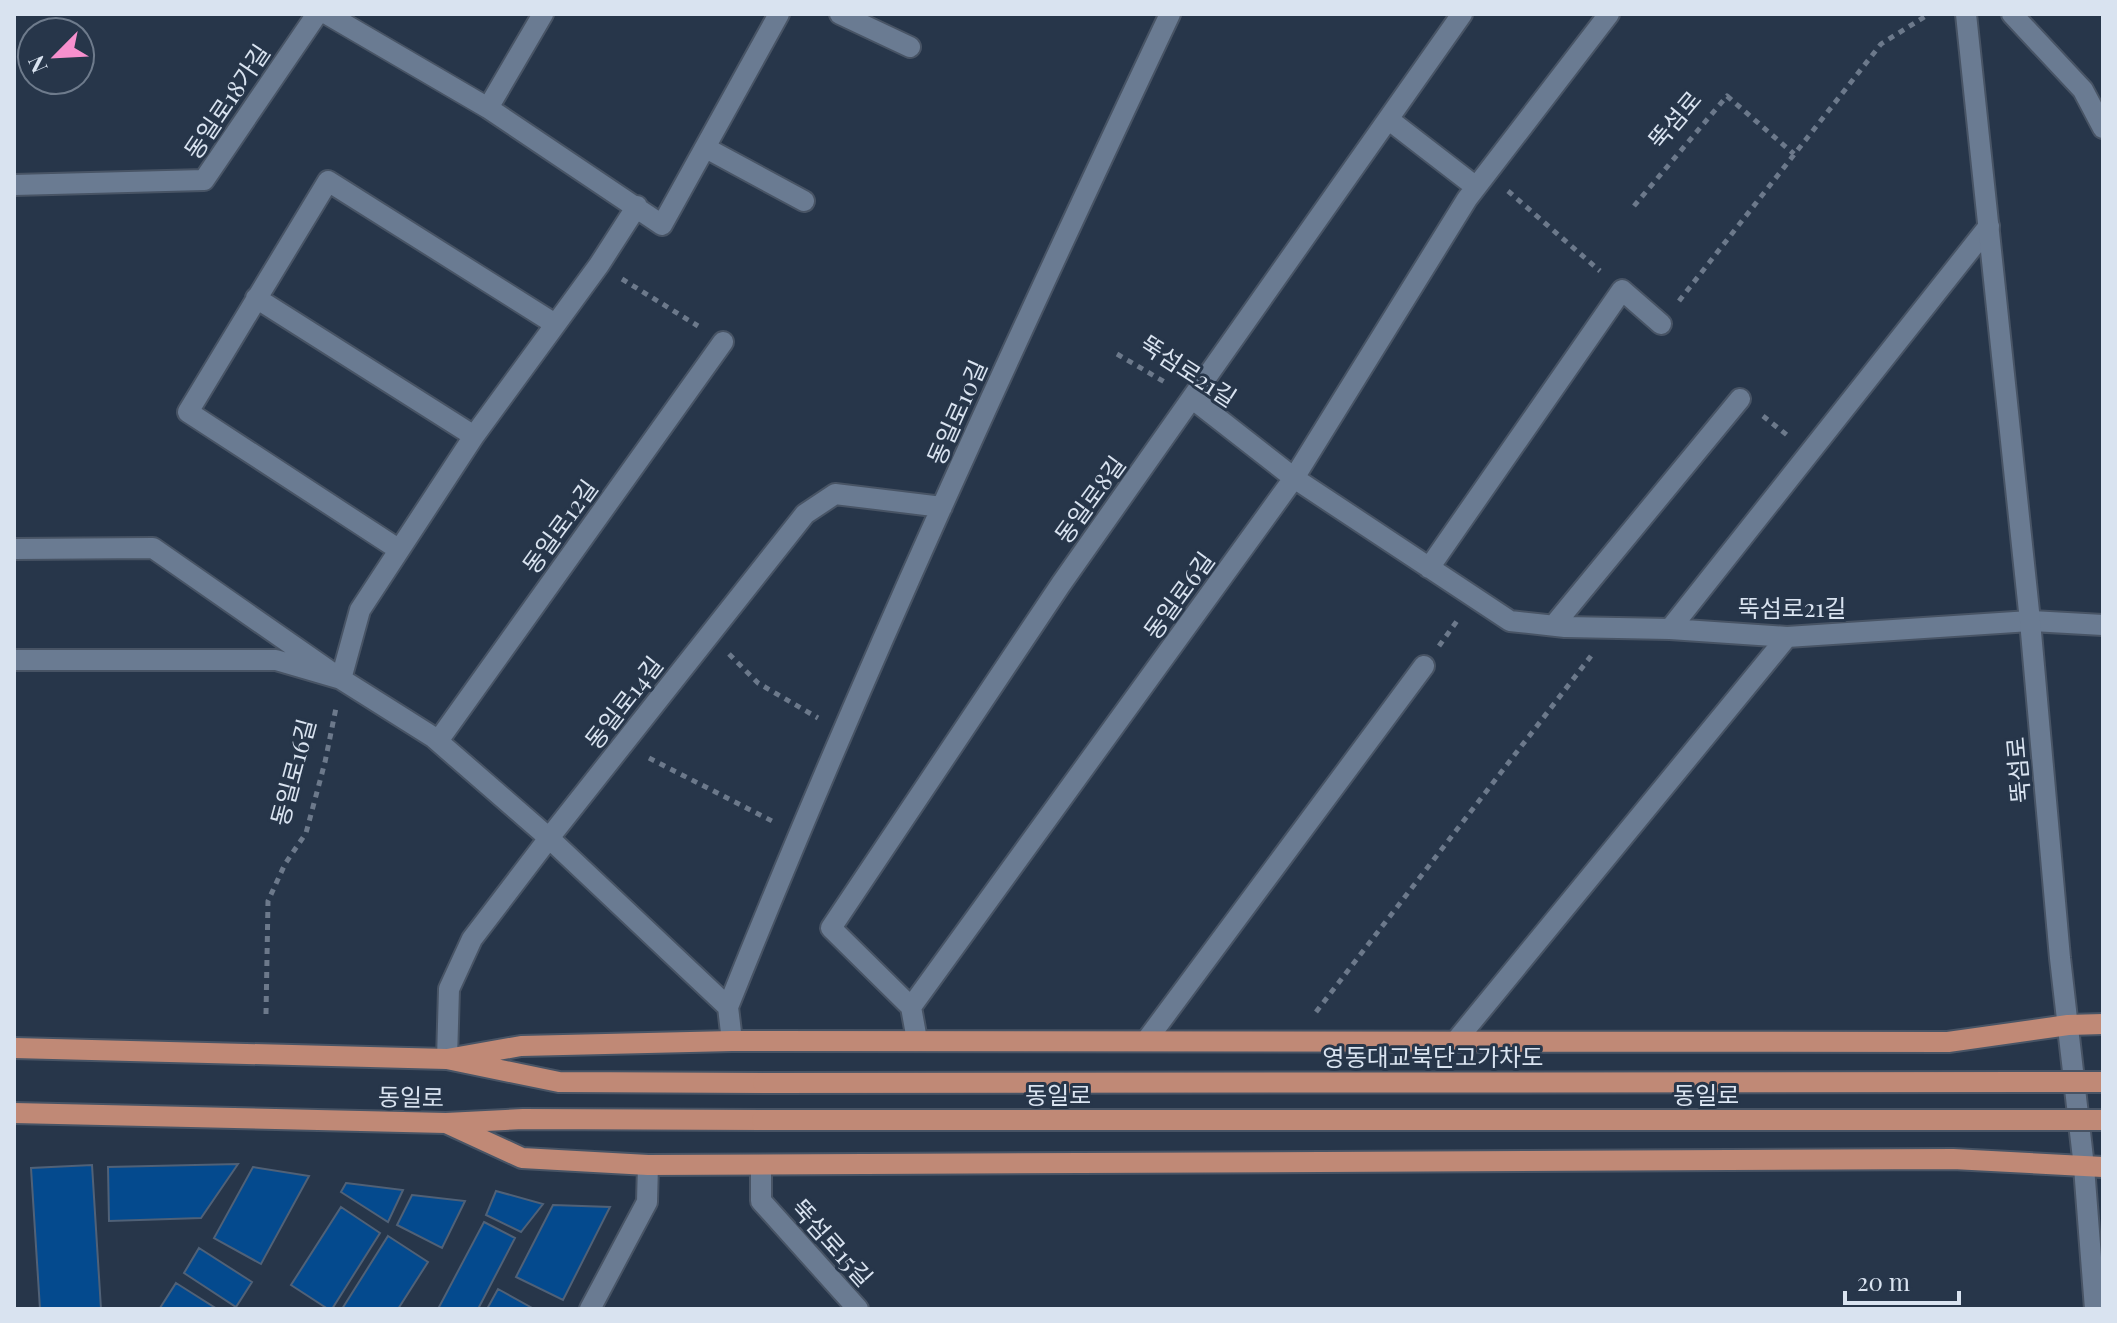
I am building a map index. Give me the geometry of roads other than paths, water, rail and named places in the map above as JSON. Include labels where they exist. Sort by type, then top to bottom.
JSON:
[{"type":"main road","name":"동일로","points":[[447,1059],[521,1046],[732,1041],[1948,1042],[2068,1025],[2103,1024]]},
{"type":"main road","name":"동일로","points":[[14,1048],[447,1059],[559,1082],[763,1083]]},
{"type":"main road","name":"영동대교북단고가차도","points":[[763,1083],[2103,1082]]},
{"type":"main road","name":"동일로","points":[[14,1113],[446,1123],[523,1119],[2103,1120]]},
{"type":"main road","points":[[446,1123],[522,1158],[648,1165],[1953,1159],[2094,1167]]},
{"type":"street","name":"동일로18가길","points":[[14,185],[204,180],[317,14]]},
{"type":"street","points":[[327,14],[488,108],[662,225],[779,14]]},
{"type":"street","points":[[488,108],[543,14]]},
{"type":"street","points":[[840,14],[910,47]]},
{"type":"street","name":"동일로10길","points":[[728,1007],[798,834],[942,507],[1170,14]]},
{"type":"street","name":"동일로8길","points":[[911,1007],[831,928],[1061,584],[1462,14]]},
{"type":"street","name":"동일로6길","points":[[911,1007],[1294,478],[1482,180],[1609,14]]},
{"type":"street","name":"뚝섬로","points":[[1966,14],[2030,621],[2068,1025],[2094,1167],[2095,1309]]},
{"type":"street","points":[[2012,14],[2083,90],[2103,128]]},
{"type":"street","points":[[1388,119],[1482,180]]},
{"type":"street","points":[[706,148],[804,201]]},
{"type":"street","points":[[398,549],[188,412],[328,181],[555,324]]},
{"type":"street","points":[[341,679],[360,610],[398,549],[474,436],[599,265],[637,206]]},
{"type":"street","points":[[1670,629],[1989,226]]},
{"type":"street","points":[[1429,568],[1622,290],[1661,324]]},
{"type":"street","points":[[256,298],[474,436]]},
{"type":"street","name":"동일로12길","points":[[438,741],[723,342]]},
{"type":"street","name":"뚝섬로21길","points":[[1193,399],[1294,478],[1510,621],[1787,637],[2030,621],[2103,625]]},
{"type":"street","points":[[1554,625],[1740,399]]},
{"type":"street","name":"동일로14길","points":[[447,1059],[449,989],[472,939],[805,514],[835,494],[942,507]]},
{"type":"street","points":[[14,549],[153,548],[341,679],[438,741],[549,838],[728,1007],[732,1041]]},
{"type":"street","points":[[1455,1042],[1787,637]]},
{"type":"street","points":[[14,660],[276,660],[341,679]]},
{"type":"street","points":[[1146,1041],[1424,666]]},
{"type":"street","points":[[911,1007],[917,1040]]},
{"type":"street","points":[[590,1309],[647,1202],[648,1165]]},
{"type":"street","name":"뚝섬로15길","points":[[761,1166],[761,1201],[858,1309]]}]
